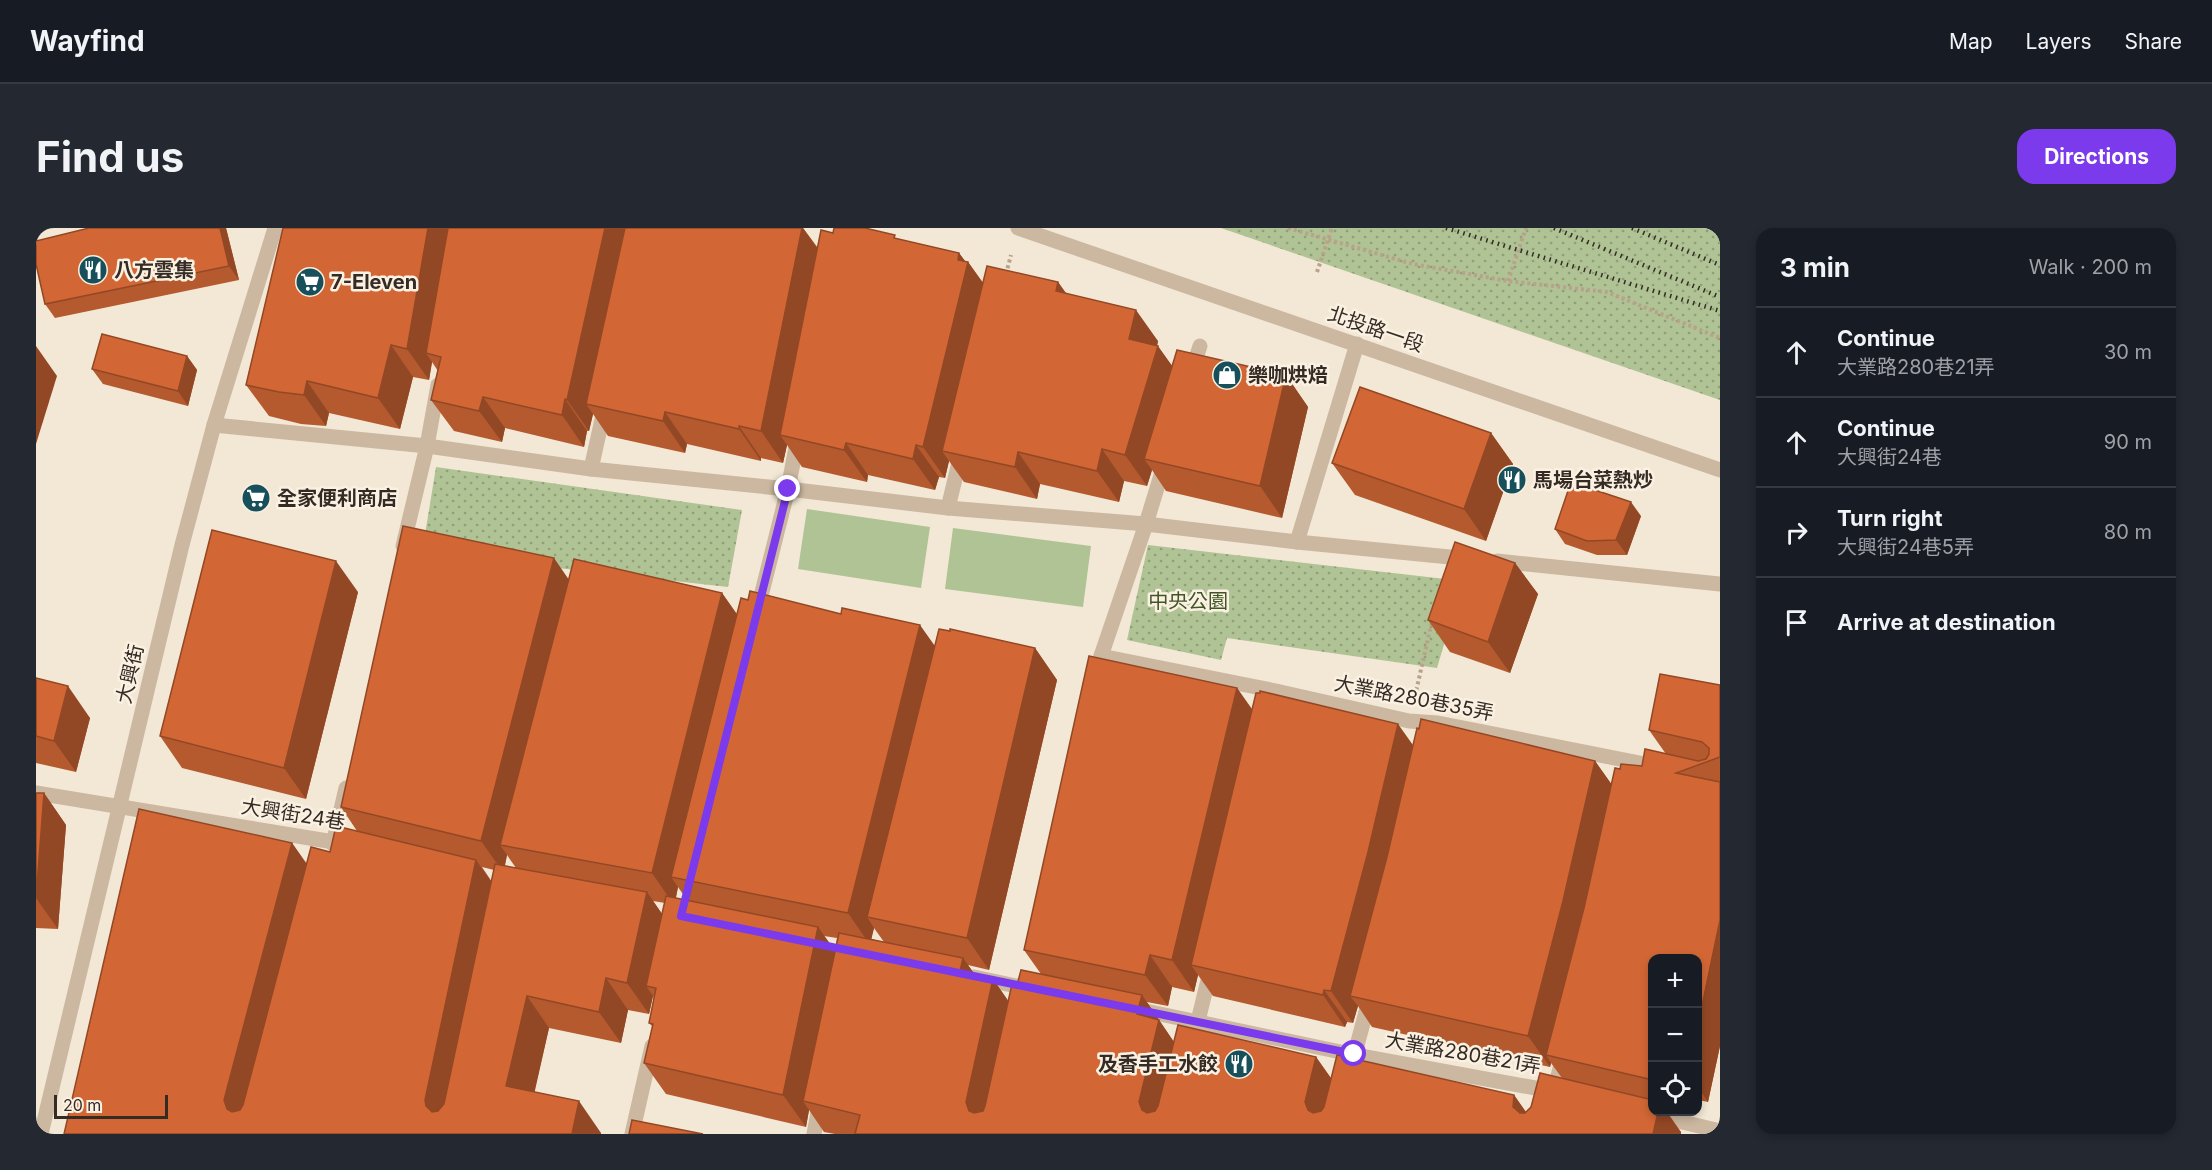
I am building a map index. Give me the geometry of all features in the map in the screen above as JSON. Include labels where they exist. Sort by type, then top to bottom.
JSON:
[{"type":"street","name":"大興街","points":[[41,1134],[182,545],[214,425],[275,228]]},
{"type":"street","name":"北投路一段","points":[[1018,228],[1720,470]]},
{"type":"street","points":[[1297,542],[1356,344]]},
{"type":"street","points":[[1186,390],[1200,346]]},
{"type":"street","points":[[400,562],[427,446],[441,366]]},
{"type":"street","points":[[591,469],[609,389]]},
{"type":"street","points":[[753,627],[788,489],[801,419]]},
{"type":"street","points":[[214,425],[427,446],[591,469],[948,508],[1146,524],[1297,542],[1720,584]]},
{"type":"street","points":[[948,508],[965,438]]},
{"type":"street","points":[[1094,691],[1101,656],[1170,446]]},
{"type":"street","name":"大業路280巷35弄","points":[[1101,656],[1275,697],[1633,767],[1677,771]]},
{"type":"street","points":[[327,863],[350,771]]},
{"type":"street","name":"大興街24巷","points":[[36,793],[333,841],[367,849]]},
{"type":"street","points":[[1192,1044],[1214,953]]},
{"type":"street","points":[[959,974],[1032,989]]},
{"type":"street","points":[[1349,1077],[1373,987]]},
{"type":"street","points":[[1119,1006],[1198,1022]]},
{"type":"street","name":"大業路280巷21弄","points":[[1198,1022],[1576,1097]]},
{"type":"street","points":[[632,1134],[655,1031]]},
{"type":"street","points":[[1543,1134],[1568,1036]]},
{"type":"street","points":[[814,1134],[823,1089]]},
{"type":"street","points":[[1642,1113],[1720,1131]]},
{"type":"path","points":[[1005,278],[1018,228]]},
{"type":"path","points":[[1288,228],[1413,264],[1508,281],[1607,292],[1720,338]]},
{"type":"path","points":[[1317,272],[1332,228]]},
{"type":"path","points":[[1508,281],[1526,228]]},
{"type":"path","points":[[1409,722],[1434,611]]},
{"type":"green space","points":[[1221,228],[1720,228],[1720,400]]},
{"type":"green space","points":[[436,467],[742,510],[728,587],[422,553]]},
{"type":"green space","points":[[807,509],[930,527],[921,588],[798,569]]},
{"type":"green space","points":[[953,528],[1091,546],[1083,607],[945,589]]},
{"type":"green space","name":"中央公園","points":[[1148,545],[1463,581],[1437,668],[1227,638],[1221,660],[1127,640]]},
{"type":"building","points":[[89,228],[220,228],[229,266],[45,304],[36,264],[36,241]]},
{"type":"building","points":[[283,228],[428,228],[407,349],[391,345],[378,398],[307,381],[304,395],[246,385]]},
{"type":"building","points":[[448,228],[605,228],[562,415],[483,397],[479,411],[431,400],[441,357],[426,353]]},
{"type":"building","points":[[625,228],[802,228],[761,431],[739,426],[739,429],[665,412],[663,421],[586,404]]},
{"type":"building","points":[[834,228],[865,228],[895,235],[894,238],[959,253],[958,260],[968,262],[923,447],[916,445],[913,459],[846,443],[844,450],[780,435],[821,230],[833,233]]},
{"type":"building","points":[[987,266],[1058,282],[1056,291],[1136,310],[1129,339],[1158,346],[1125,455],[1102,449],[1097,471],[1018,452],[1015,467],[942,451]]},
{"type":"building","points":[[102,334],[187,356],[178,391],[92,369]]},
{"type":"building","points":[[1177,350],[1286,375],[1260,486],[1144,459]]},
{"type":"building","points":[[1360,387],[1491,433],[1464,509],[1332,463]]},
{"type":"building","points":[[1571,482],[1631,502],[1616,540],[1587,541],[1555,529]]},
{"type":"building","points":[[403,526],[554,558],[481,841],[341,807]]},
{"type":"building","points":[[212,530],[336,561],[284,768],[160,736]]},
{"type":"building","points":[[1455,542],[1515,563],[1488,642],[1428,620]]},
{"type":"building","points":[[574,559],[722,593],[652,873],[500,845]]},
{"type":"building","points":[[750,591],[841,614],[842,608],[920,625],[848,913],[671,877],[741,598],[748,600]]},
{"type":"building","points":[[939,629],[950,631],[950,629],[1035,648],[967,938],[867,917]]},
{"type":"building","points":[[1089,656],[1237,688],[1172,960],[1150,955],[1145,975],[1024,950]]},
{"type":"building","points":[[1660,674],[1720,685],[1720,757],[1676,773],[1720,782],[1720,920],[1702,1006],[1702,954],[1648,954],[1648,1079],[1546,1055],[1584,908],[1615,768],[1620,769],[1621,764],[1642,766],[1645,749],[1698,761],[1706,759],[1709,754],[1709,748],[1702,742],[1649,730]]},
{"type":"building","points":[[36,678],[68,686],[54,741],[36,736]]},
{"type":"building","points":[[1260,691],[1398,724],[1368,852],[1331,991],[1324,990],[1323,995],[1191,965],[1256,693]]},
{"type":"building","points":[[1421,719],[1595,761],[1563,901],[1528,1036],[1350,996]]},
{"type":"building","points":[[36,793],[44,793],[36,898]]},
{"type":"building","points":[[139,809],[292,843],[224,1100],[227,1109],[232,1112],[240,1110],[243,1105],[311,847],[330,852],[336,826],[476,860],[425,1100],[426,1106],[432,1112],[438,1111],[444,1104],[495,864],[647,892],[627,983],[606,978],[599,1012],[527,996],[506,1086],[579,1101],[572,1134],[64,1134]]},
{"type":"building","points":[[666,896],[818,927],[783,1095],[644,1063],[653,1024],[649,1023],[656,988],[646,986]]},
{"type":"building","points":[[839,933],[963,958],[960,971],[993,979],[966,1102],[969,1111],[974,1113],[983,1111],[985,1106],[1012,984],[1017,985],[1021,970],[1142,995],[1137,1014],[1159,1020],[1139,1102],[1142,1110],[1147,1113],[1155,1111],[1158,1106],[1178,1025],[1316,1057],[1305,1102],[1308,1110],[1313,1113],[1321,1111],[1324,1107],[1337,1055],[1514,1095],[1513,1107],[1520,1113],[1525,1113],[1531,1107],[1540,1073],[1648,1099],[1648,1116],[1657,1116],[1653,1134],[855,1134],[860,1115],[803,1101]]},
{"type":"building","points":[[632,1120],[703,1134],[629,1134]]},
{"type":"railway","points":[[1446,228],[1720,311]]},
{"type":"railway","points":[[1554,228],[1720,297]]},
{"type":"railway","points":[[1632,228],[1720,265]]},
{"type":"place","name":"八方雲集","points":[[93,270]]},
{"type":"place","name":"7-Eleven","points":[[310,282]]},
{"type":"place","name":"樂咖烘焙","points":[[1227,375]]},
{"type":"place","name":"馬場台菜熱炒","points":[[1512,480]]},
{"type":"place","name":"全家便利商店","points":[[256,498]]},
{"type":"place","name":"及香手工水餃","points":[[1239,1064]]},
{"type":"route","points":[[788,489],[681,916],[1354,1054]]}]
